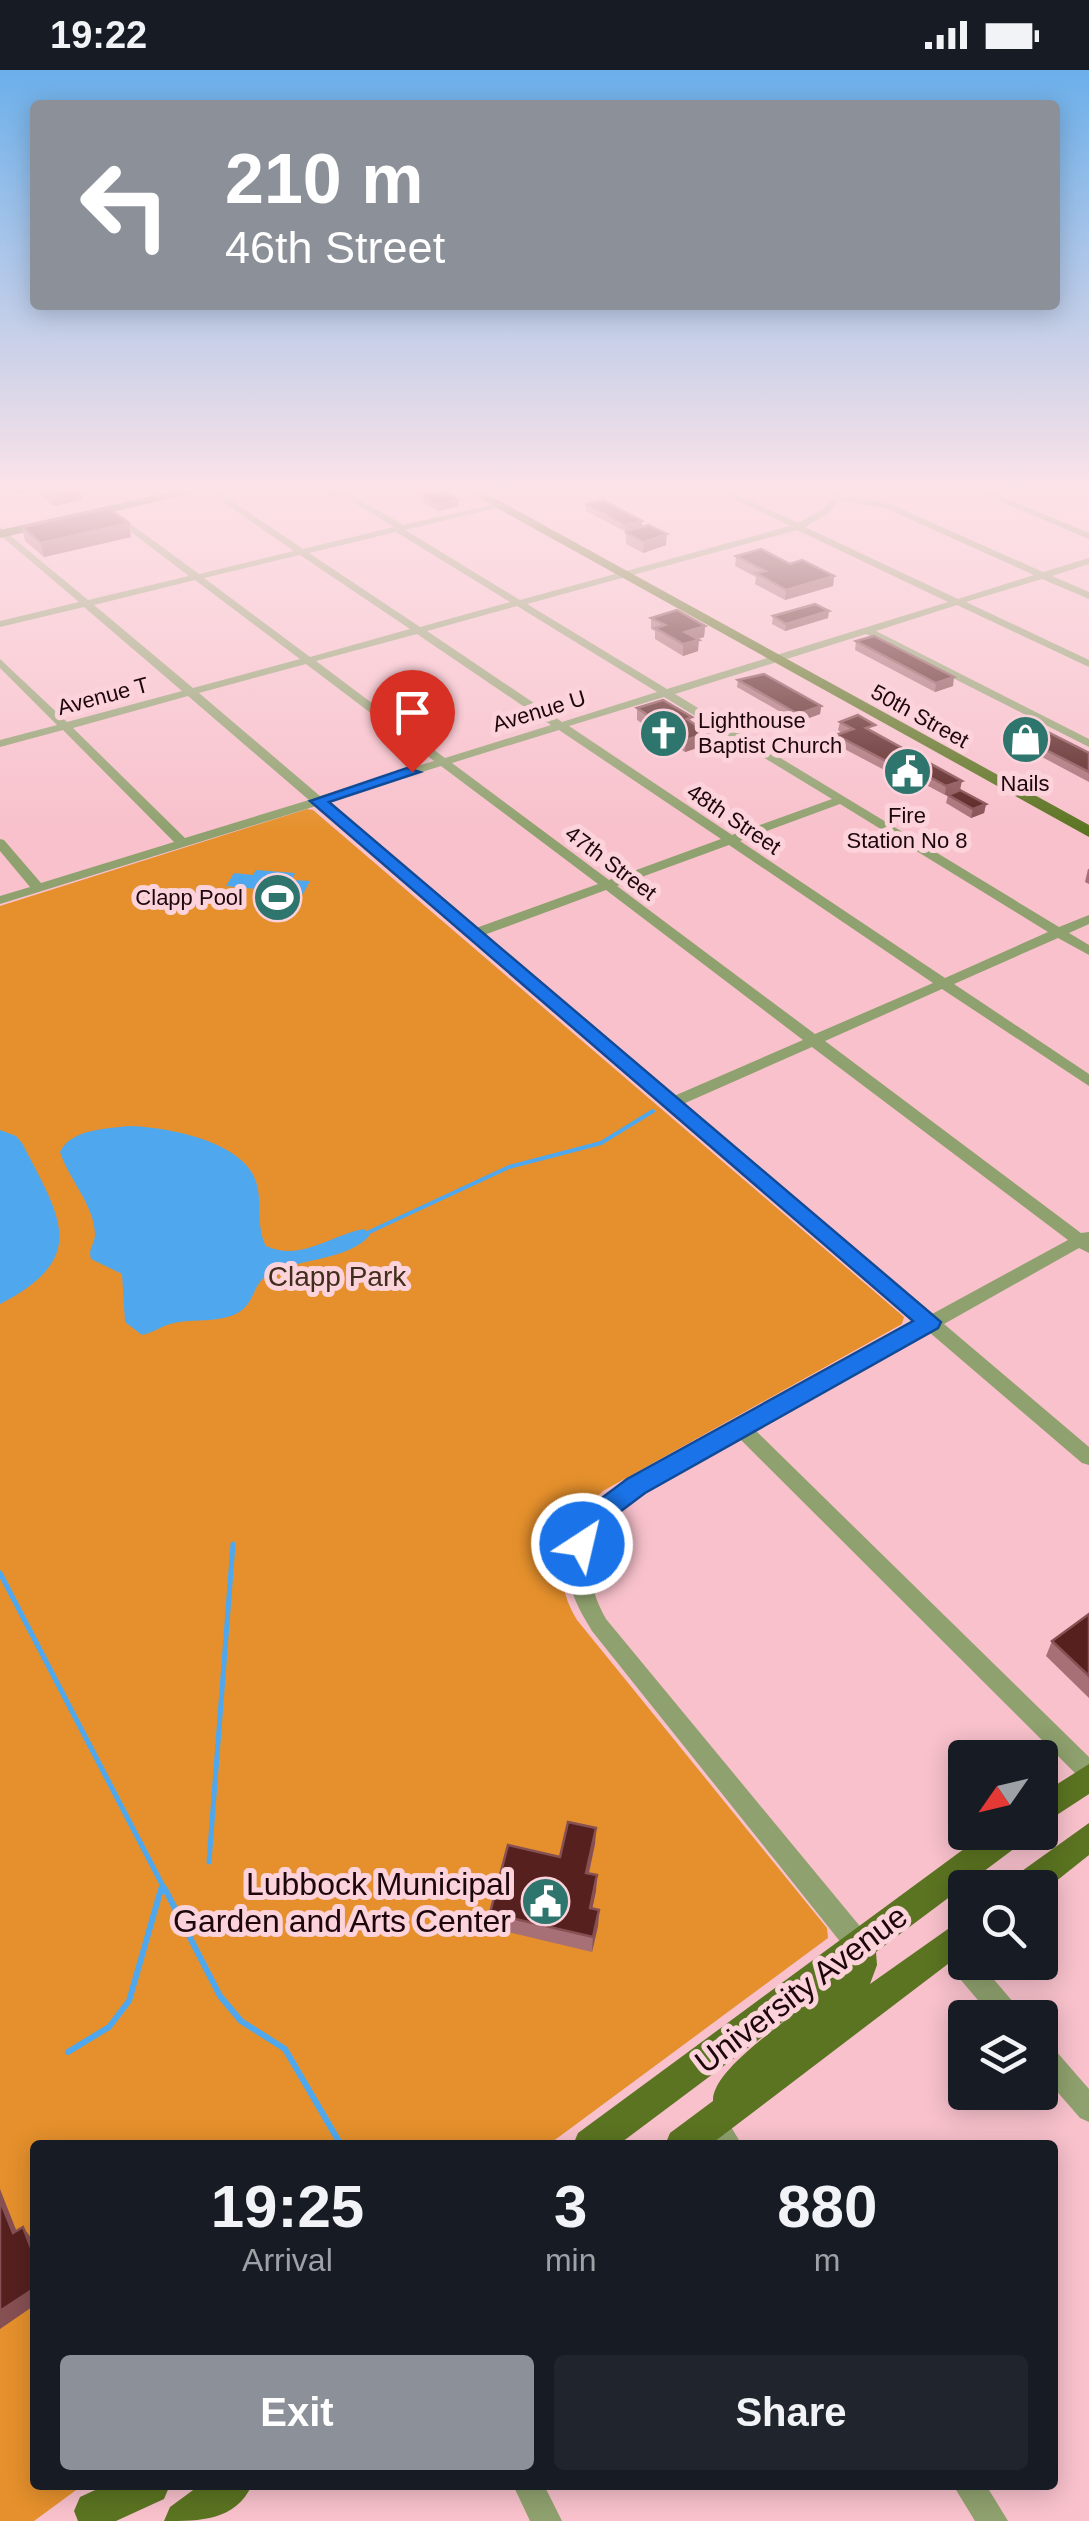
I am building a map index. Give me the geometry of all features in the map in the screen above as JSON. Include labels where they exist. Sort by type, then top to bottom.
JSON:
[{"type":"main road","name":"50th Street","points":[[676,603],[1089,832]]},
{"type":"main road","points":[[1058,1798],[1089,1774]]},
{"type":"main road","points":[[1046,1870],[1089,1837]]},
{"type":"main road","name":"University Avenue","points":[[597,2140],[988,1850]]},
{"type":"main road","points":[[721,2133],[746,2076],[854,1983],[862,1965],[859,1945]]},
{"type":"main road","name":"University Avenue","points":[[721,2133],[948,1945]]},
{"type":"main road","points":[[623,2140],[682,2078]]},
{"type":"main road","points":[[87,2516],[122,2490]]},
{"type":"main road","points":[[87,2516],[140,2490]]},
{"type":"main road","points":[[184,2521],[225,2490]]},
{"type":"street","name":"47th Street","points":[[232,603],[1086,1241]]},
{"type":"street","name":"48th Street","points":[[377,603],[1089,1081]]},
{"type":"street","name":"Avenue T","points":[[0,744],[518,603]]},
{"type":"street","points":[[520,603],[1089,951]]},
{"type":"street","name":"Avenue U","points":[[0,900],[953,603]]},
{"type":"street","points":[[960,603],[1089,664]]},
{"type":"street","points":[[0,624],[86,604],[1089,1458]]},
{"type":"street","points":[[868,630],[1089,744]]},
{"type":"street","points":[[0,662],[183,843]]},
{"type":"street","points":[[474,934],[841,800]]},
{"type":"street","points":[[0,843],[38,888]]},
{"type":"street","points":[[672,1102],[1089,919]]},
{"type":"street","points":[[859,1945],[598,1625],[585,1606],[578,1563],[590,1526],[614,1500],[740,1426],[1086,1241]]},
{"type":"street","points":[[740,1426],[1089,1774]]},
{"type":"street","points":[[1058,2073],[1089,2110]]},
{"type":"street","points":[[531,2490],[547,2521]]},
{"type":"street","points":[[971,2490],[993,2521]]},
{"type":"green space","name":"Clapp Park","points":[[313,810],[904,1317],[902,1324],[603,1491],[578,1520],[564,1551],[563,1585],[577,1620],[827,1928],[828,1938],[555,2140],[30,2140],[30,2490],[76,2490],[34,2521],[0,2521],[0,906]]},
{"type":"water","points":[[256,870],[295,873],[292,880],[310,881],[303,894],[226,886],[234,873],[253,875]]},
{"type":"water","points":[[129,1126],[203,1139],[238,1157],[257,1185],[266,1246],[291,1251],[364,1229],[370,1235],[350,1250],[271,1273],[259,1283],[246,1307],[231,1316],[178,1322],[142,1335],[125,1322],[122,1274],[91,1259],[94,1224],[60,1152],[80,1134]]},
{"type":"water","points":[[0,1130],[22,1143],[56,1214],[59,1234],[57,1252],[47,1269],[29,1287],[0,1304]]},
{"type":"building","points":[[815,604],[829,611],[786,624],[773,616]]},
{"type":"building","points":[[677,610],[705,626],[685,632],[699,640],[683,644],[655,628],[665,625],[651,618]]},
{"type":"building","points":[[874,636],[954,677],[936,683],[856,641]]},
{"type":"building","points":[[764,674],[821,706],[798,714],[738,680]]},
{"type":"building","points":[[663,700],[692,717],[687,719],[707,733],[686,740],[637,708]]},
{"type":"building","points":[[858,715],[875,725],[866,728],[962,781],[946,786],[919,771],[911,774],[836,735],[853,729],[840,722]]},
{"type":"building","points":[[1032,724],[1089,753],[1089,772],[1011,732]]},
{"type":"building","points":[[960,790],[986,804],[973,809],[948,795]]},
{"type":"building","points":[[1089,1614],[1089,1676],[1052,1641]]},
{"type":"building","name":"Lubbock Municipal Garden and Arts Center","points":[[568,1822],[596,1828],[586,1873],[597,1875],[590,1908],[599,1910],[593,1937],[490,1913],[508,1845],[560,1857]]},
{"type":"building","points":[[0,2200],[13,2233],[23,2227],[30,2245],[30,2291],[0,2311]]},
{"type":"waterway","points":[[367,1233],[509,1167],[601,1143],[653,1111]]},
{"type":"waterway","points":[[209,1862],[233,1544]]},
{"type":"waterway","points":[[0,1573],[166,1892]]},
{"type":"waterway","points":[[161,1892],[162,1887]]},
{"type":"waterway","points":[[68,2052],[109,2027],[129,2001],[161,1889]]},
{"type":"waterway","points":[[165,1889],[220,1996],[241,2021],[285,2049],[338,2140]]},
{"type":"place","name":"Lighthouse Baptist Church","points":[[663,733]]},
{"type":"place","name":"Nails","points":[[1025,739]]},
{"type":"place","name":"Fire Station No 8","points":[[907,771]]},
{"type":"place","name":"Clapp Pool","points":[[278,897]]},
{"type":"place","name":"Lubbock Municipal Garden and Arts Center","points":[[546,1902]]},
{"type":"route","points":[[412,772],[318,801],[930,1322],[614,1500],[590,1526],[582,1544]]}]
